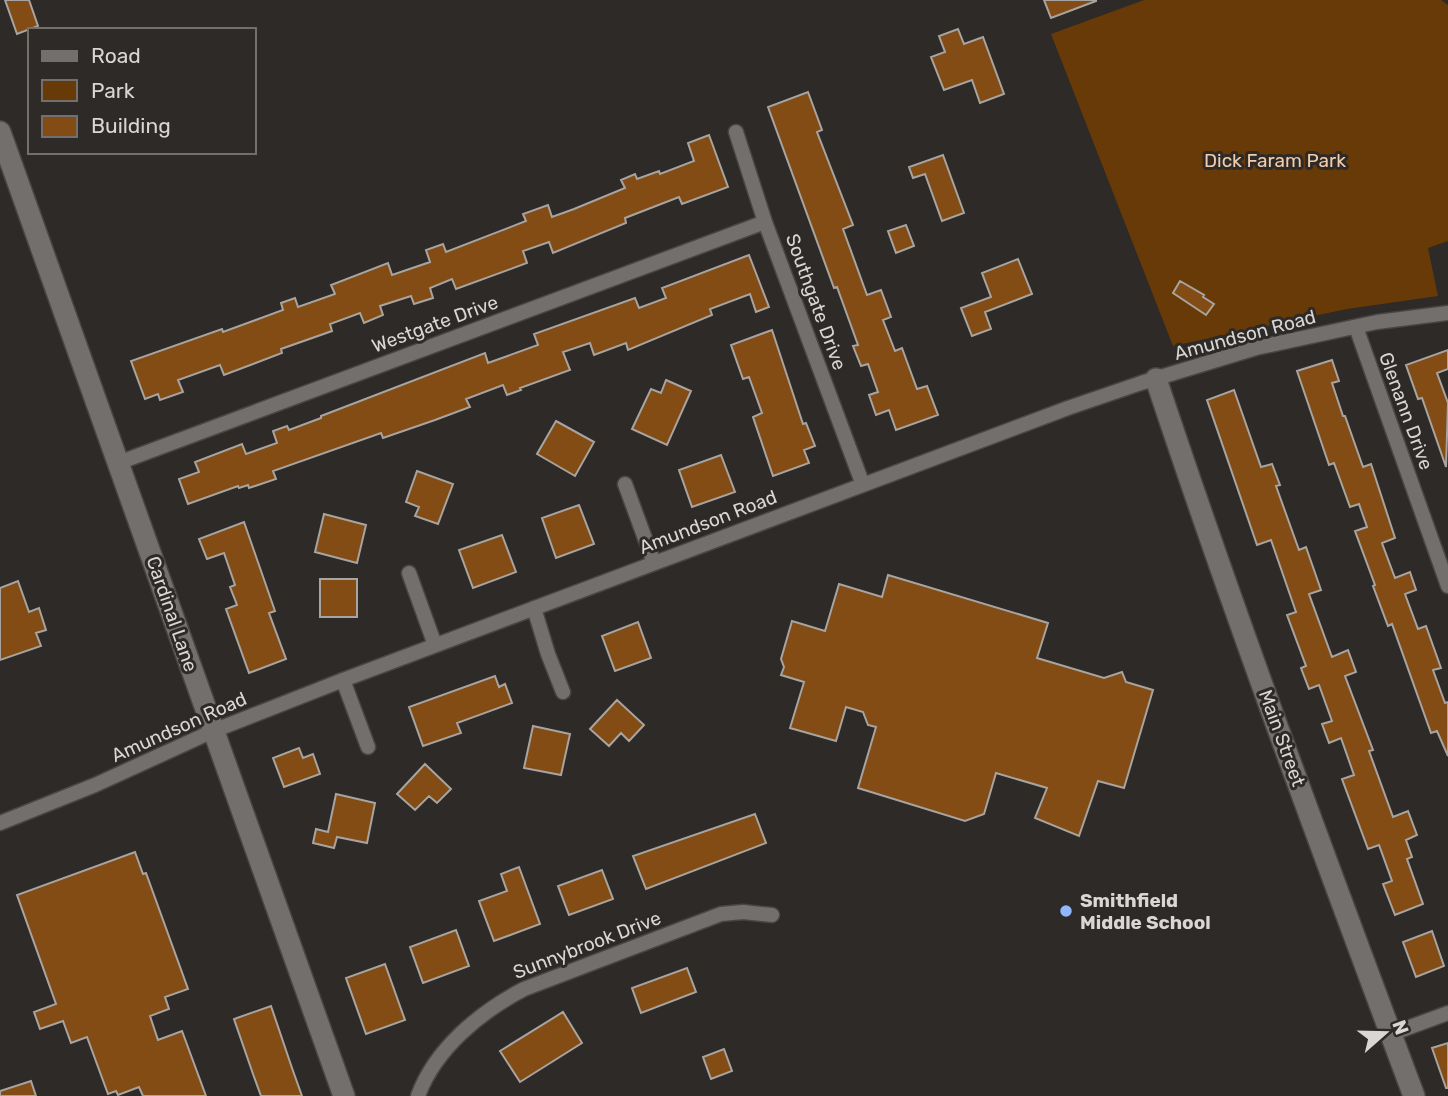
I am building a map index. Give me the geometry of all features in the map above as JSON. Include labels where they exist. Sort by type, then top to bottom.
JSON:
[{"type":"street","name":"Cardinal Lane","points":[[0,132],[344,1096]]},
{"type":"street","name":"Southgate Drive","points":[[736,132],[765,222],[863,485]]},
{"type":"street","name":"Westgate Drive","points":[[118,463],[765,222]]},
{"type":"street","name":"Amundson Road","points":[[0,823],[94,785],[213,731],[343,680],[1068,408],[1256,348],[1356,327],[1448,313]]},
{"type":"street","name":"Glenann Drive","points":[[1356,327],[1448,586]]},
{"type":"street","name":"Main Street","points":[[1156,379],[1257,668],[1415,1096]]},
{"type":"street","points":[[625,484],[654,563]]},
{"type":"street","points":[[409,573],[435,645]]},
{"type":"street","points":[[534,608],[563,692]]},
{"type":"street","points":[[343,680],[368,747]]},
{"type":"street","name":"Sunnybrook Drive","points":[[418,1096],[436,1059],[482,1015],[504,999],[720,914],[743,912],[772,915]]},
{"type":"street","points":[[1391,1034],[1448,1013]]},
{"type":"green space","name":"Dick Faram Park","points":[[1144,0],[1441,0],[1448,5],[1448,241],[1428,248],[1438,296],[1347,309],[1173,346],[1051,34]]},
{"type":"building","points":[[5,0],[29,0],[38,26],[17,34]]},
{"type":"building","points":[[1044,0],[1096,0],[1096,1],[1051,18]]},
{"type":"building","points":[[958,29],[964,44],[983,37],[1004,94],[980,103],[972,80],[944,90],[931,57],[945,52],[939,36]]},
{"type":"building","points":[[808,92],[822,130],[817,132],[853,225],[843,229],[867,295],[881,290],[891,317],[883,320],[895,351],[902,348],[917,389],[927,386],[938,415],[896,430],[889,410],[876,415],[869,395],[878,392],[868,364],[861,366],[853,346],[858,345],[837,287],[834,288],[768,107]]},
{"type":"building","points":[[709,135],[728,187],[682,204],[679,197],[625,218],[626,223],[553,253],[549,242],[523,251],[527,263],[456,289],[452,279],[430,288],[433,298],[414,304],[411,296],[380,306],[383,315],[364,323],[360,313],[330,324],[332,331],[281,349],[282,353],[224,375],[220,365],[178,380],[183,392],[160,400],[158,394],[145,399],[131,361],[283,310],[281,303],[295,298],[298,307],[335,294],[331,285],[388,263],[392,275],[430,262],[426,250],[443,244],[446,252],[526,221],[523,214],[548,205],[552,217],[574,209],[625,188],[621,180],[635,174],[637,179],[659,171],[660,174],[694,161],[688,143]]},
{"type":"building","points":[[943,155],[964,213],[942,221],[925,174],[913,178],[909,167]]},
{"type":"building","points":[[906,225],[914,246],[896,253],[888,231]]},
{"type":"building","points":[[749,255],[769,307],[756,312],[750,294],[710,309],[712,315],[628,350],[626,343],[594,355],[590,343],[563,352],[570,370],[520,388],[521,390],[507,395],[503,385],[466,399],[470,407],[383,438],[381,433],[273,471],[276,479],[249,488],[248,485],[238,486],[188,504],[179,479],[199,472],[195,462],[242,444],[246,454],[277,443],[273,431],[287,426],[289,430],[485,353],[488,363],[538,345],[534,334],[635,298],[639,308],[666,298],[662,288]]},
{"type":"building","points":[[1018,259],[1032,294],[985,312],[991,329],[972,336],[961,308],[991,297],[982,273]]},
{"type":"building","points":[[1180,281],[1214,304],[1206,315],[1173,293]]},
{"type":"building","points":[[772,330],[803,424],[806,423],[815,446],[804,450],[809,463],[773,476],[753,417],[762,413],[749,377],[743,379],[731,345]]},
{"type":"building","points":[[1448,350],[1448,369],[1437,373],[1448,403],[1446,467],[1422,398],[1418,399],[1406,365]]},
{"type":"building","points":[[1332,360],[1339,381],[1332,383],[1343,416],[1363,467],[1371,464],[1395,538],[1382,543],[1395,578],[1410,572],[1416,590],[1405,594],[1418,629],[1426,626],[1441,668],[1433,670],[1445,703],[1448,702],[1448,756],[1437,731],[1431,733],[1392,624],[1388,626],[1373,586],[1375,585],[1355,531],[1367,527],[1359,504],[1350,507],[1334,463],[1329,465],[1297,371]]},
{"type":"building","points":[[666,380],[691,391],[667,445],[632,429],[651,389],[661,393]]},
{"type":"building","points":[[1234,390],[1261,467],[1272,464],[1280,485],[1276,486],[1299,550],[1306,547],[1321,590],[1309,594],[1332,657],[1348,650],[1356,672],[1345,676],[1373,750],[1369,751],[1393,817],[1408,811],[1417,835],[1406,840],[1412,857],[1407,859],[1423,904],[1395,915],[1383,884],[1392,881],[1379,845],[1368,849],[1342,779],[1354,775],[1341,738],[1329,743],[1322,724],[1332,721],[1319,685],[1309,689],[1301,668],[1306,666],[1287,615],[1296,612],[1271,540],[1257,545],[1207,400]]},
{"type":"building","points":[[556,421],[594,442],[575,476],[537,454]]},
{"type":"building","points":[[721,455],[735,492],[692,507],[679,470]]},
{"type":"building","points":[[417,471],[453,484],[438,524],[415,516],[419,507],[406,502]]},
{"type":"building","points":[[579,505],[594,544],[556,558],[542,518]]},
{"type":"building","points":[[324,514],[366,525],[357,563],[315,552]]},
{"type":"building","points":[[244,522],[275,611],[269,613],[286,659],[249,673],[226,609],[237,605],[230,587],[235,585],[224,553],[207,559],[199,539]]},
{"type":"building","points":[[502,535],[516,572],[473,588],[459,550]]},
{"type":"building","points":[[888,575],[1048,623],[1037,658],[1104,678],[1122,672],[1126,682],[1153,690],[1124,788],[1098,781],[1079,836],[1035,818],[1047,788],[996,773],[984,814],[965,821],[858,788],[876,727],[868,725],[863,712],[846,707],[836,741],[790,728],[804,682],[781,675],[784,667],[781,659],[792,621],[825,631],[839,584],[882,597]]},
{"type":"building","points":[[320,579],[357,579],[357,617],[320,617]]},
{"type":"building","points":[[18,581],[29,612],[39,608],[46,630],[36,633],[41,646],[0,660],[0,588]]},
{"type":"building","points":[[638,622],[651,658],[615,671],[602,636]]},
{"type":"building","points":[[495,676],[499,687],[505,684],[512,703],[457,723],[461,733],[423,746],[409,707]]},
{"type":"building","points":[[617,700],[644,725],[629,741],[621,733],[609,746],[590,729]]},
{"type":"building","points":[[533,726],[570,734],[561,775],[524,768]]},
{"type":"building","points":[[299,748],[303,758],[313,754],[320,774],[284,787],[273,758]]},
{"type":"building","points":[[425,764],[451,789],[437,803],[429,796],[415,810],[397,794]]},
{"type":"building","points":[[336,794],[375,803],[367,843],[337,837],[334,848],[313,843],[316,829],[328,832]]},
{"type":"building","points":[[755,814],[766,843],[646,889],[633,856]]},
{"type":"building","points":[[135,852],[143,874],[146,873],[188,989],[165,997],[169,1009],[150,1016],[158,1040],[182,1031],[206,1096],[143,1096],[139,1087],[118,1095],[116,1091],[108,1094],[87,1037],[71,1043],[63,1021],[40,1029],[34,1012],[56,1004],[17,895]]},
{"type":"building","points":[[519,867],[540,924],[494,941],[479,901],[507,891],[501,874]]},
{"type":"building","points":[[602,870],[613,899],[569,915],[558,886]]},
{"type":"building","points":[[456,930],[469,966],[423,983],[410,947]]},
{"type":"building","points":[[1432,931],[1444,966],[1416,977],[1403,942]]},
{"type":"building","points":[[385,964],[405,1020],[366,1034],[346,978]]},
{"type":"building","points":[[687,968],[696,992],[641,1013],[632,988]]},
{"type":"building","points":[[271,1006],[302,1096],[261,1096],[234,1019]]},
{"type":"building","points":[[563,1012],[582,1043],[520,1082],[500,1051]]},
{"type":"building","points":[[1448,1043],[1448,1088],[1446,1088],[1432,1048]]},
{"type":"building","points":[[724,1049],[732,1071],[711,1079],[703,1057]]},
{"type":"building","points":[[31,1081],[36,1096],[0,1096],[0,1091]]},
{"type":"place","name":"Smithfield Middle School","points":[[1066,911]]}]
